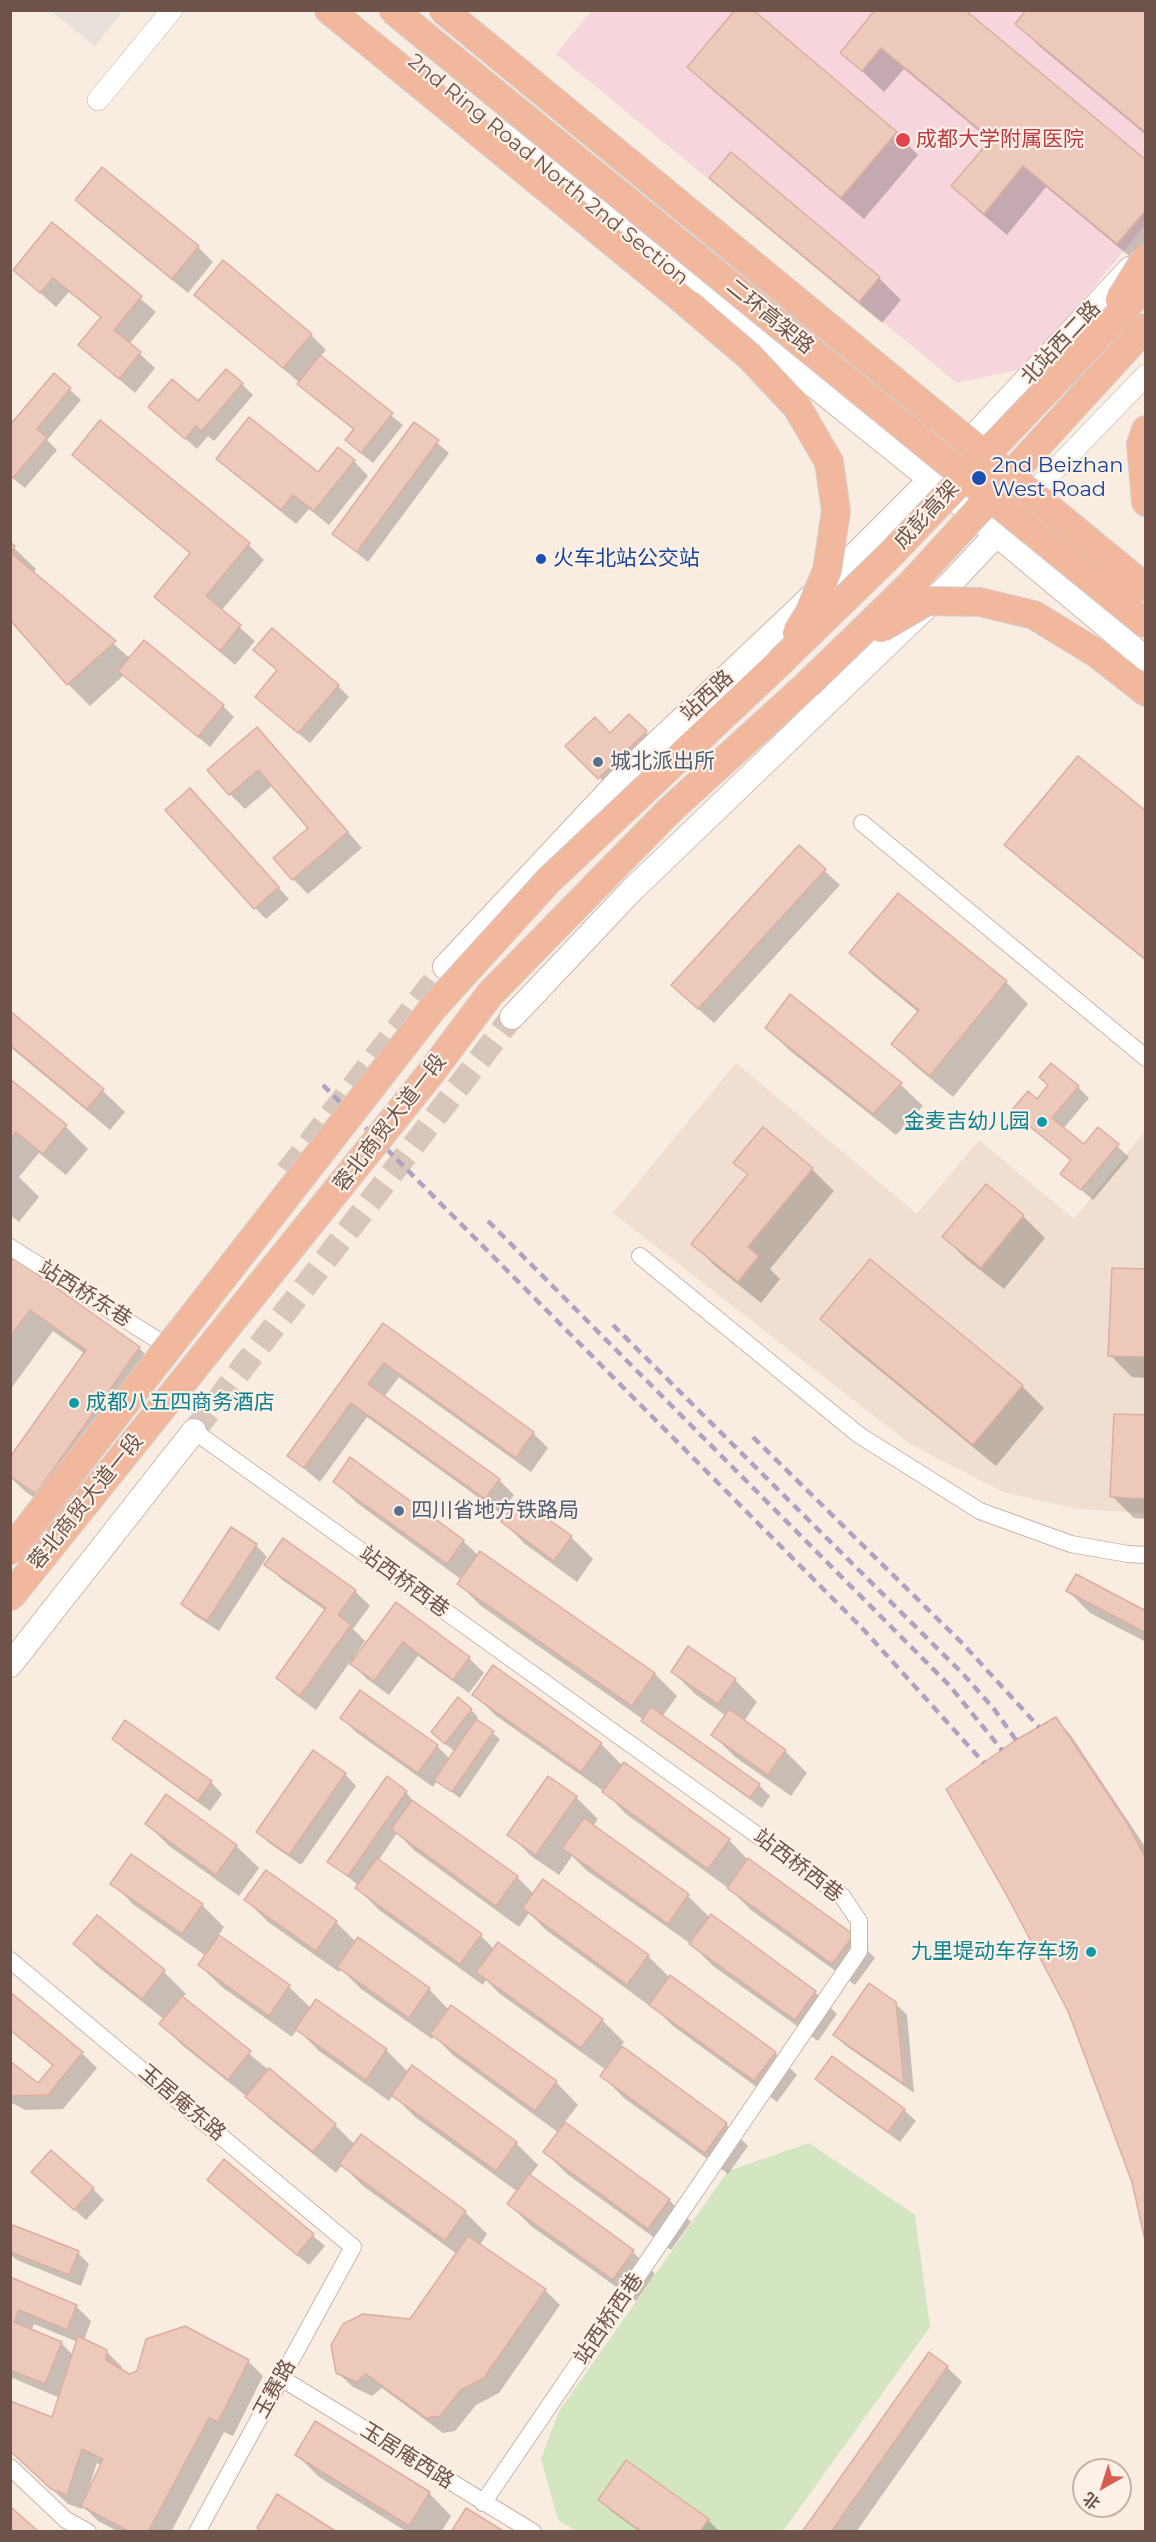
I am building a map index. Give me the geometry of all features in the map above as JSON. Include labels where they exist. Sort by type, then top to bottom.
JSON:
[{"type":"highway","points":[[328,10],[688,304],[749,356],[797,407],[829,462],[836,511],[826,570],[810,612],[778,663]]},
{"type":"highway","name":"二环高架路","points":[[393,10],[1146,624]]},
{"type":"highway","name":"二环高架路","points":[[443,10],[1146,588]]},
{"type":"highway","points":[[1099,335],[1146,258]]},
{"type":"highway","name":"成彭高架","points":[[778,663],[891,554],[1014,422],[1146,286]]},
{"type":"highway","name":"成彭高架","points":[[808,684],[911,584],[1146,327]]},
{"type":"highway","points":[[1146,430],[1140,444],[1146,502]]},
{"type":"highway","points":[[808,684],[887,624],[927,602],[980,602],[1034,615],[1096,653],[1146,692]]},
{"type":"highway","name":"蓉北商贸大道一段","points":[[10,1551],[432,1009],[548,881],[778,663]]},
{"type":"highway","name":"蓉北商贸大道一段","points":[[10,1597],[430,1074],[490,993],[670,810],[808,684]]},
{"type":"main road","name":"2nd Ring Road North 2nd Section","points":[[350,10],[930,479],[1146,659]]},
{"type":"main road","points":[[464,10],[1146,570]]},
{"type":"main road","name":"北站西二路","points":[[977,433],[1146,252]]},
{"type":"main road","name":"站西路","points":[[445,967],[634,765],[850,560],[977,433]]},
{"type":"main road","points":[[512,1017],[630,892],[948,586],[997,535],[1041,484]]},
{"type":"main road","name":"蓉北商贸大道一段","points":[[10,1537],[159,1341]]},
{"type":"main road","points":[[10,1665],[194,1431]]},
{"type":"street","points":[[98,100],[172,10]]},
{"type":"street","points":[[1041,484],[1146,375]]},
{"type":"street","points":[[862,823],[1146,1058]]},
{"type":"street","name":"站西桥东巷","points":[[10,1247],[159,1341]]},
{"type":"street","points":[[640,1256],[860,1435],[980,1511],[1071,1544],[1128,1554],[1146,1554]]},
{"type":"street","name":"站西桥西巷","points":[[194,1431],[842,1896],[859,1921],[859,1951],[483,2503]]},
{"type":"street","name":"玉居庵东路","points":[[10,1960],[353,2247]]},
{"type":"street","name":"玉赛路","points":[[197,2532],[353,2247]]},
{"type":"street","name":"玉居庵西路","points":[[281,2378],[533,2532]]},
{"type":"street","points":[[10,2467],[66,2520],[88,2532]]},
{"type":"shaded area","points":[[51,11],[123,11],[95,46]]},
{"type":"shaded area","name":"成都大学附属医院","points":[[591,11],[1145,11],[1145,225],[1027,368],[957,383],[556,54]]},
{"type":"shaded area","points":[[736,1063],[917,1214],[979,1140],[1074,1219],[1145,1131],[1145,1513],[1077,1509],[1003,1492],[910,1444],[613,1213]]},
{"type":"green space","points":[[809,2143],[915,2215],[930,2327],[783,2531],[576,2531],[558,2520],[541,2459],[559,2411],[728,2171]]},
{"type":"building","points":[[735,10],[753,10],[897,132],[841,198],[687,67]]},
{"type":"building","points":[[875,10],[965,10],[1146,160],[1146,210],[1117,244],[1023,166],[984,214],[951,186],[991,139],[881,48],[862,71],[840,53]]},
{"type":"building","points":[[1026,10],[1146,10],[1146,133],[1015,24]]},
{"type":"building","points":[[731,152],[880,277],[859,302],[709,178]]},
{"type":"building","points":[[102,167],[199,246],[172,279],[75,200]]},
{"type":"building","points":[[52,222],[142,296],[114,330],[141,352],[119,379],[78,345],[101,317],[53,278],[40,293],[13,270]]},
{"type":"building","points":[[223,260],[312,334],[283,368],[194,295]]},
{"type":"building","points":[[320,355],[393,413],[361,453],[345,440],[354,429],[297,384]]},
{"type":"building","points":[[226,369],[243,383],[202,431],[196,426],[185,439],[148,407],[172,379],[198,401]]},
{"type":"building","points":[[54,373],[71,388],[37,429],[47,438],[13,478],[10,476],[10,425]]},
{"type":"building","points":[[249,417],[318,472],[338,447],[355,460],[314,511],[293,495],[281,510],[216,459]]},
{"type":"building","points":[[100,420],[250,543],[206,596],[241,625],[220,651],[154,597],[190,553],[72,455]]},
{"type":"building","points":[[414,422],[439,440],[357,552],[332,534]]},
{"type":"building","points":[[10,542],[15,546],[11,553],[116,641],[67,685],[10,620]]},
{"type":"building","points":[[272,628],[339,685],[298,733],[255,697],[277,670],[253,650]]},
{"type":"building","points":[[144,640],[224,705],[198,737],[118,671]]},
{"type":"building","name":"城北派出所","points":[[629,714],[647,731],[598,779],[565,746],[595,717],[610,733]]},
{"type":"building","points":[[257,727],[348,832],[292,880],[273,858],[308,828],[258,770],[229,795],[207,770]]},
{"type":"building","points":[[1078,756],[1146,811],[1146,960],[1004,845]]},
{"type":"building","points":[[190,788],[279,887],[254,909],[165,810]]},
{"type":"building","points":[[799,845],[826,869],[698,1009],[671,985]]},
{"type":"building","points":[[898,893],[1007,981],[930,1076],[891,1044],[919,1010],[849,953]]},
{"type":"building","points":[[790,994],[902,1083],[873,1114],[765,1028]]},
{"type":"building","points":[[10,1011],[104,1089],[87,1109],[10,1045]]},
{"type":"building","name":"金麦吉幼儿园","points":[[1051,1063],[1079,1086],[1052,1118],[1084,1144],[1098,1127],[1119,1144],[1081,1190],[1060,1174],[1071,1160],[1011,1111],[1028,1091],[1037,1099],[1048,1085],[1039,1077]]},
{"type":"building","points":[[10,1079],[67,1125],[43,1154],[16,1132],[10,1139]]},
{"type":"building","points":[[763,1127],[813,1168],[748,1247],[759,1256],[738,1282],[691,1244],[748,1174],[733,1163]]},
{"type":"building","points":[[986,1184],[1024,1215],[981,1268],[942,1237]]},
{"type":"building","name":"成都八五四商务酒店","points":[[14,1258],[140,1347],[36,1494],[10,1476],[10,1457],[86,1350],[30,1310],[10,1337],[10,1263]]},
{"type":"building","points":[[870,1259],[1023,1385],[973,1445],[820,1319]]},
{"type":"building","points":[[1112,1268],[1146,1269],[1146,1357],[1108,1356]]},
{"type":"building","points":[[383,1323],[534,1432],[516,1458],[384,1363],[368,1384],[500,1479],[485,1499],[351,1403],[304,1468],[287,1456]]},
{"type":"building","points":[[1114,1414],[1146,1415],[1146,1499],[1110,1497]]},
{"type":"building","name":"四川省地方铁路局","points":[[350,1457],[464,1540],[447,1564],[333,1482]]},
{"type":"building","points":[[519,1498],[572,1536],[554,1561],[501,1522]]},
{"type":"building","points":[[231,1527],[257,1544],[207,1621],[181,1604]]},
{"type":"building","points":[[283,1538],[356,1590],[338,1615],[351,1625],[300,1696],[276,1678],[326,1608],[264,1565]]},
{"type":"building","points":[[480,1551],[655,1673],[632,1706],[457,1584]]},
{"type":"building","points":[[1076,1574],[1146,1611],[1146,1633],[1066,1591]]},
{"type":"building","points":[[396,1602],[470,1657],[453,1680],[403,1642],[374,1681],[350,1664]]},
{"type":"building","points":[[688,1646],[736,1679],[718,1704],[671,1672]]},
{"type":"building","points":[[493,1665],[602,1743],[581,1772],[472,1695]]},
{"type":"building","points":[[360,1690],[438,1745],[418,1773],[340,1718]]},
{"type":"building","points":[[458,1697],[472,1709],[445,1744],[431,1732]]},
{"type":"building","points":[[651,1707],[760,1784],[750,1798],[641,1721]]},
{"type":"building","points":[[729,1709],[786,1750],[768,1775],[711,1735]]},
{"type":"building","name":"九里堤动车存车场","points":[[1056,1717],[1126,1821],[1146,1859],[1146,2245],[1132,2182],[1068,2011],[1006,1894],[946,1789],[1016,1740]]},
{"type":"building","points":[[476,1719],[494,1731],[452,1792],[434,1780]]},
{"type":"building","points":[[125,1720],[212,1781],[198,1801],[112,1739]]},
{"type":"building","points":[[313,1750],[346,1773],[289,1855],[256,1832]]},
{"type":"building","points":[[624,1762],[730,1839],[708,1869],[602,1792]]},
{"type":"building","points":[[387,1776],[407,1791],[348,1876],[327,1862]]},
{"type":"building","points":[[548,1776],[577,1796],[536,1855],[507,1835]]},
{"type":"building","points":[[166,1794],[237,1845],[216,1875],[145,1824]]},
{"type":"building","points":[[412,1800],[518,1876],[496,1906],[391,1829]]},
{"type":"building","points":[[584,1818],[689,1894],[668,1924],[562,1848]]},
{"type":"building","points":[[131,1854],[203,1904],[182,1934],[110,1884]]},
{"type":"building","points":[[377,1858],[482,1934],[460,1964],[355,1888]]},
{"type":"building","points":[[748,1858],[854,1935],[832,1964],[727,1888]]},
{"type":"building","points":[[266,1870],[337,1921],[316,1951],[244,1900]]},
{"type":"building","points":[[543,1879],[649,1955],[627,1985],[522,1908]]},
{"type":"building","points":[[711,1914],[816,1991],[795,2020],[689,1944]]},
{"type":"building","points":[[97,1915],[165,1970],[142,1999],[73,1944]]},
{"type":"building","points":[[219,1935],[290,1985],[269,2016],[198,1965]]},
{"type":"building","points":[[358,1937],[430,1988],[409,2018],[337,1967]]},
{"type":"building","points":[[498,1942],[603,2019],[581,2048],[476,1972]]},
{"type":"building","points":[[670,1975],[776,2052],[754,2081],[649,2005]]},
{"type":"building","points":[[869,1983],[896,2002],[904,2084],[833,2035]]},
{"type":"building","points":[[10,1992],[83,2052],[48,2095],[10,2096],[10,2061],[38,2083],[53,2065],[10,2030]]},
{"type":"building","points":[[182,1996],[251,2051],[228,2080],[159,2024]]},
{"type":"building","points":[[316,1999],[387,2049],[366,2080],[295,2029]]},
{"type":"building","points":[[451,2005],[557,2081],[535,2111],[430,2034]]},
{"type":"building","points":[[622,2046],[727,2123],[705,2153],[600,2076]]},
{"type":"building","points":[[832,2056],[905,2109],[888,2132],[815,2079]]},
{"type":"building","points":[[412,2065],[517,2142],[496,2171],[391,2095]]},
{"type":"building","points":[[269,2068],[336,2124],[313,2152],[245,2097]]},
{"type":"building","points":[[565,2122],[670,2199],[648,2229],[543,2152]]},
{"type":"building","points":[[361,2134],[466,2211],[445,2241],[339,2164]]},
{"type":"building","points":[[51,2150],[94,2188],[74,2210],[31,2172]]},
{"type":"building","points":[[224,2159],[314,2234],[297,2255],[207,2180]]},
{"type":"building","points":[[529,2174],[634,2250],[613,2280],[507,2204]]},
{"type":"building","points":[[13,2225],[79,2251],[69,2275],[10,2252],[10,2232]]},
{"type":"building","points":[[468,2236],[546,2289],[484,2378],[461,2390],[440,2416],[426,2418],[366,2374],[356,2382],[336,2373],[331,2345],[343,2324],[363,2314],[410,2319]]},
{"type":"building","points":[[10,2277],[77,2305],[67,2330],[19,2310],[14,2322],[62,2342],[45,2384],[10,2370]]},
{"type":"building","points":[[185,2326],[249,2360],[218,2422],[209,2418],[148,2532],[130,2532],[81,2506],[103,2459],[82,2449],[67,2495],[51,2489],[10,2451],[10,2401],[52,2417],[78,2336],[107,2350],[106,2360],[129,2374],[137,2371],[146,2339]]},
{"type":"building","points":[[929,2352],[948,2366],[831,2532],[802,2532]]},
{"type":"building","points":[[315,2421],[430,2492],[409,2526],[295,2455]]},
{"type":"building","points":[[626,2460],[709,2519],[699,2532],[642,2532],[598,2500]]},
{"type":"building","points":[[277,2494],[337,2532],[263,2532],[257,2528]]},
{"type":"building","points":[[12,2508],[39,2532],[10,2532]]},
{"type":"building","points":[[466,2508],[505,2532],[451,2532]]},
{"type":"tunnel","points":[[287,1172],[445,967]]},
{"type":"tunnel","points":[[194,1431],[512,1017]]},
{"type":"railway","points":[[323,1085],[863,1629],[984,1763]]},
{"type":"railway","points":[[488,1221],[949,1685],[1002,1750]]},
{"type":"railway","points":[[613,1325],[963,1674],[994,1709],[1016,1740]]},
{"type":"railway","points":[[753,1437],[963,1644],[1039,1727]]},
{"type":"place","name":"成都大学附属医院","points":[[903,140]]},
{"type":"place","name":"2nd Beizhan West Road","points":[[979,478]]},
{"type":"place","name":"火车北站公交站","points":[[541,559]]},
{"type":"place","name":"城北派出所","points":[[598,762]]},
{"type":"place","name":"金麦吉幼儿园","points":[[1042,1122]]},
{"type":"place","name":"成都八五四商务酒店","points":[[74,1403]]},
{"type":"place","name":"四川省地方铁路局","points":[[399,1511]]},
{"type":"place","name":"九里堤动车存车场","points":[[1091,1952]]}]
